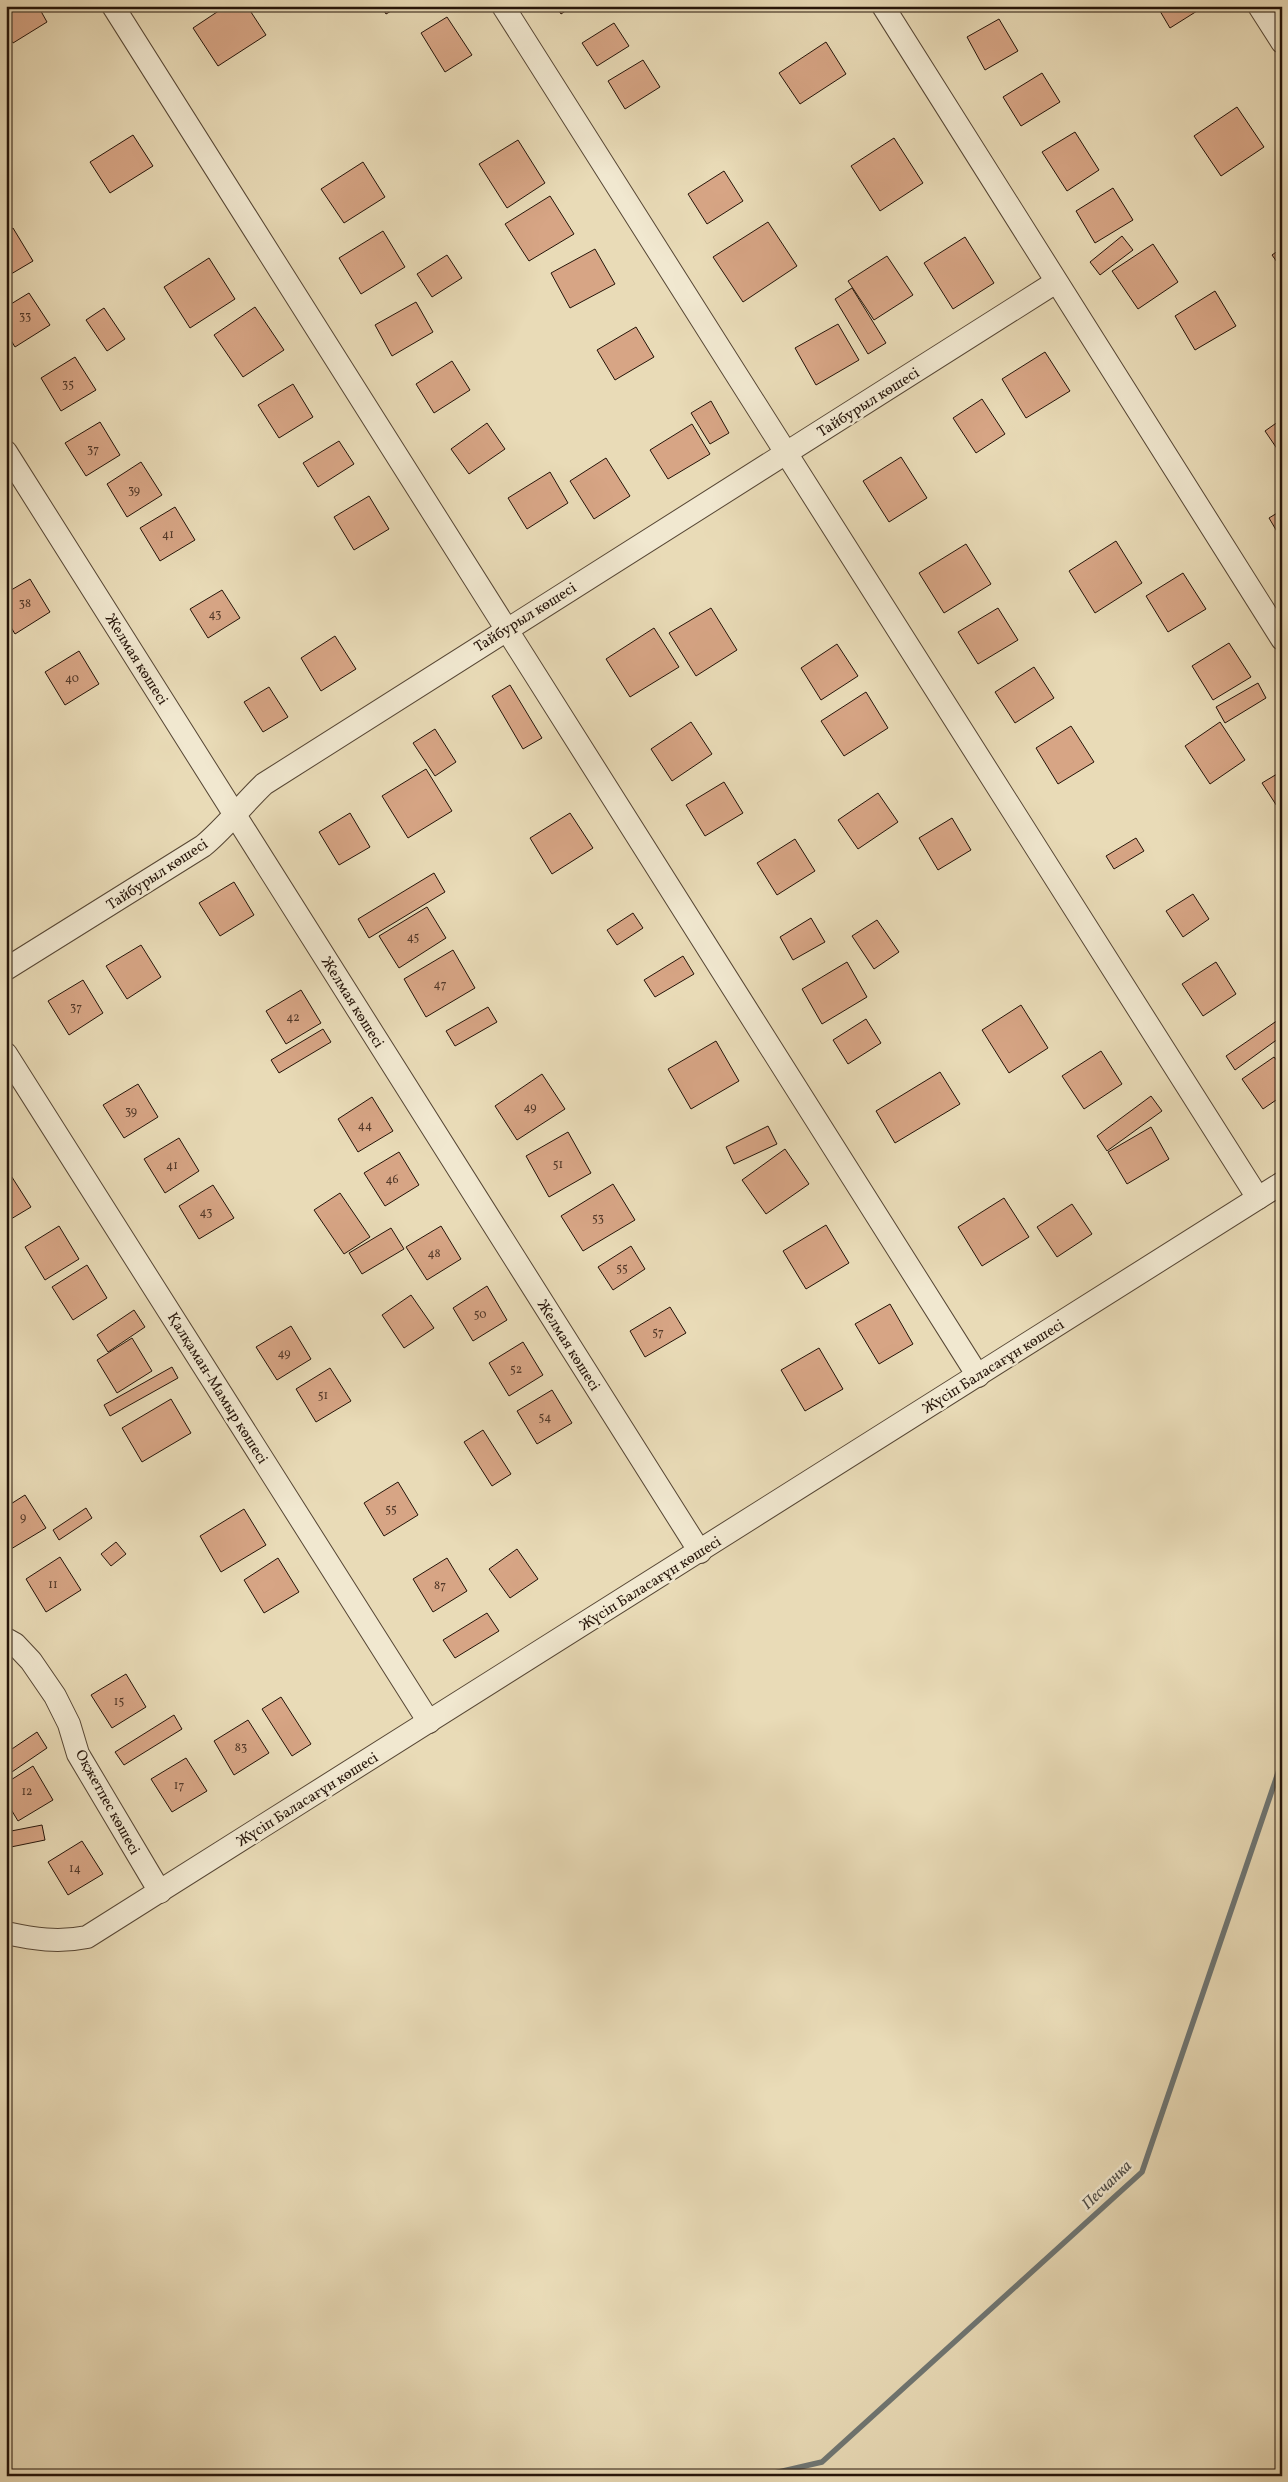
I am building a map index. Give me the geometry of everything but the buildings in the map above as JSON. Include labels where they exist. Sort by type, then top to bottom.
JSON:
[{"type":"street","points":[[113,6],[978,1376]]},
{"type":"street","points":[[503,6],[1258,1198]]},
{"type":"street","points":[[883,6],[1282,639]]},
{"type":"street","points":[[1259,6],[1282,42]]},
{"type":"street","name":"Тайбурыл көшесі","points":[[6,969],[203,846],[218,834],[234,814],[264,784],[1056,282]]},
{"type":"street","name":"Желмая көшесі","points":[[6,452],[700,1552]]},
{"type":"street","name":"Қалқаман-Мамыр көшесі","points":[[6,1054],[429,1722]]},
{"type":"street","name":"Жүсіп Баласағұн көшесі","points":[[6,1933],[42,1940],[66,1942],[87,1937],[700,1552],[1282,1183]]},
{"type":"street","name":"Оқжетпес көшесі","points":[[6,1639],[15,1644],[31,1661],[55,1696],[69,1724],[78,1754],[160,1892]]},
{"type":"waterway","name":"Песчанка","points":[[761,2476],[822,2462],[1142,2172],[1279,1770],[1282,1769]]}]
